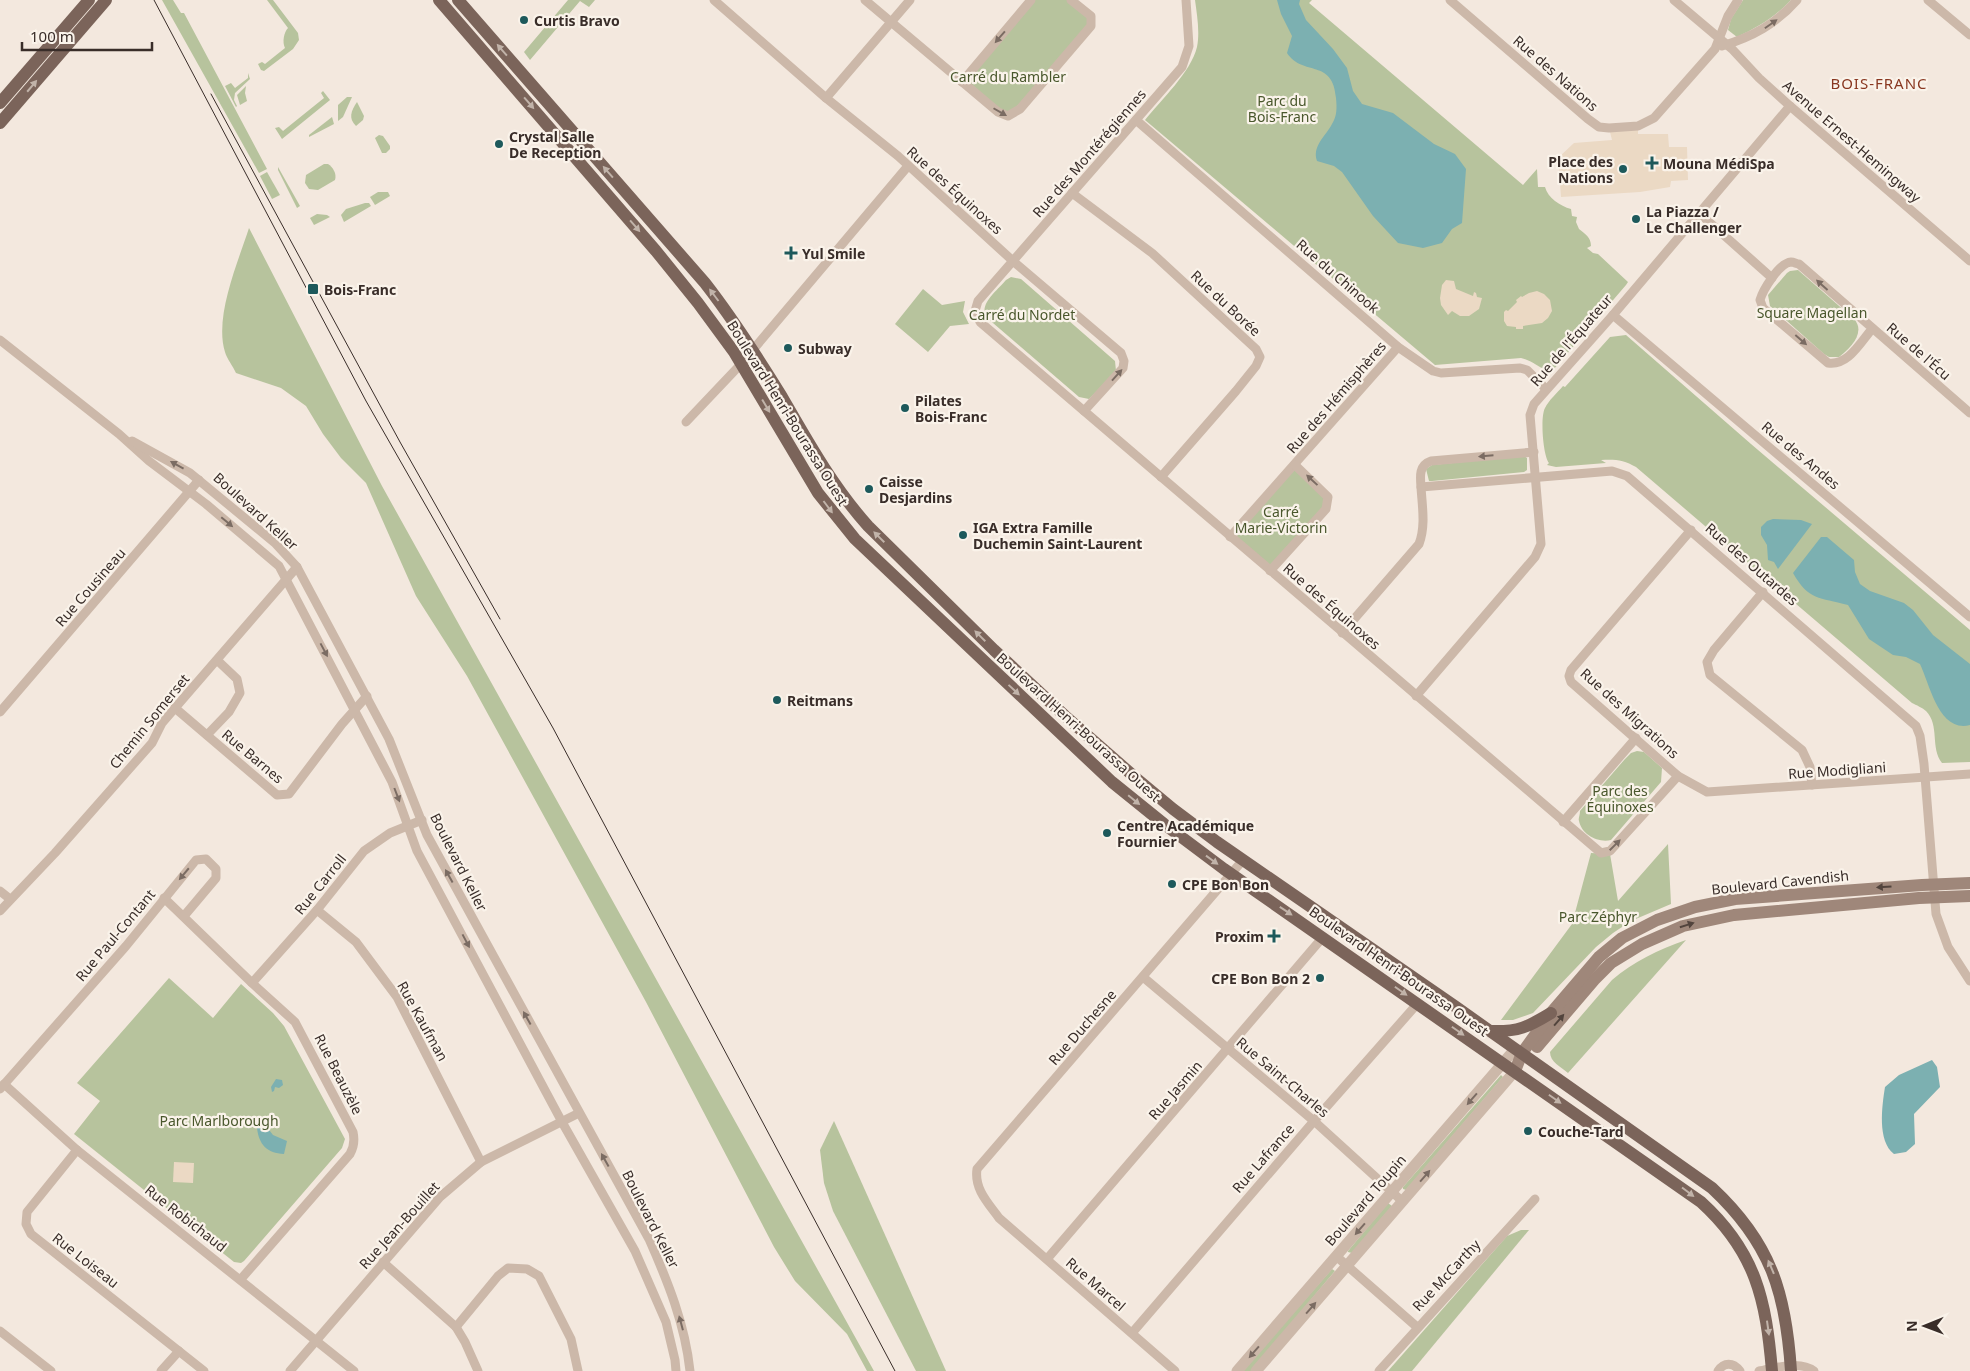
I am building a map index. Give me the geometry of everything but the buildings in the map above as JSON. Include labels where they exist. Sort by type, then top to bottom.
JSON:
[{"type":"main road","points":[[0,103],[89,0]]},
{"type":"main road","points":[[0,123],[106,0]]},
{"type":"main road","name":"Boulevard Henri-Bourassa Ouest","points":[[439,0],[656,251],[705,312],[741,364],[812,485],[855,539],[1112,782],[1164,824],[1232,874],[1686,1189],[1721,1222],[1741,1249],[1758,1287],[1768,1327],[1768,1370]]},
{"type":"main road","name":"Boulevard Henri-Bourassa Ouest","points":[[458,0],[646,217],[682,255],[721,304],[752,349],[825,471],[852,509],[868,526],[994,650],[1101,748],[1187,820],[1712,1188],[1736,1213],[1762,1248],[1776,1281],[1785,1313],[1791,1369]]},
{"type":"main road","name":"Boulevard Cavendish","points":[[1522,1053],[1551,1012],[1611,946],[1640,927],[1676,912],[1716,902],[1751,898],[1970,883]]},
{"type":"main road","name":"Boulevard Cavendish","points":[[1522,1053],[1606,968],[1633,949],[1690,924],[1725,916],[1857,903],[1970,896]]},
{"type":"main road","points":[[1490,1031],[1519,1030],[1551,1012]]},
{"type":"main road","name":"Boulevard Toupin","points":[[1515,1071],[1522,1053]]},
{"type":"street","name":"Rue des Équinoxes","points":[[714,0],[826,98],[908,166],[1013,261],[1121,353],[1124,361],[1123,368],[1084,411]]},
{"type":"street","points":[[865,0],[998,112],[1008,116],[1020,109],[1091,26],[1091,16],[1071,0]]},
{"type":"street","points":[[826,98],[910,0]]},
{"type":"street","points":[[962,82],[1031,0]]},
{"type":"street","name":"Rue des Montérégiennes","points":[[975,311],[978,301],[1182,67],[1189,46],[1186,0]]},
{"type":"street","name":"Rue des Nations","points":[[1450,0],[1602,128],[1638,126],[1654,118],[1723,42]]},
{"type":"street","name":"Avenue Ernest-Hemingway","points":[[1674,0],[1723,42],[1790,106],[1970,261]]},
{"type":"street","points":[[1738,0],[1728,16],[1723,42],[1749,37],[1783,15],[1797,0]]},
{"type":"street","points":[[1928,0],[1970,35]]},
{"type":"street","name":"Rue de l'Équateur","points":[[1416,696],[1535,558],[1542,544],[1530,415],[1534,404],[1613,315],[1790,106]]},
{"type":"street","name":"Rue du Chinook","points":[[1136,120],[1398,347],[1433,371],[1441,373],[1520,368],[1527,370],[1546,389]]},
{"type":"street","points":[[686,422],[741,364],[847,241],[855,228],[908,166]]},
{"type":"street","name":"Rue du Borée","points":[[1072,193],[1152,253],[1256,349],[1260,357],[1256,366],[1161,477]]},
{"type":"street","points":[[1699,213],[1772,278]]},
{"type":"street","name":"Rue de l'Écu","points":[[1872,329],[1843,362],[1828,363],[1761,305],[1762,291],[1784,265],[1791,262],[1799,264],[1970,413]]},
{"type":"street","name":"Rue des Équinoxes","points":[[975,311],[980,322],[1601,853],[1610,851],[1678,776]]},
{"type":"street","name":"Rue des Andes","points":[[1613,315],[1970,617]]},
{"type":"street","name":"Boulevard Keller","points":[[0,340],[119,434],[149,461],[190,492],[279,566],[355,708],[392,782],[417,850],[562,1122],[635,1251],[666,1322],[676,1371]]},
{"type":"street","name":"Rue des Hémisphères","points":[[1230,537],[1398,347]]},
{"type":"street","name":"Boulevard Keller","points":[[119,434],[179,466],[199,480],[275,543],[297,567],[389,739],[427,835],[649,1239],[668,1281],[682,1326],[690,1371]]},
{"type":"street","points":[[1342,633],[1419,544],[1423,527],[1421,468],[1425,463],[1534,452]]},
{"type":"street","name":"Rue des Hémisphères","points":[[1270,571],[1326,509],[1328,497],[1295,464]]},
{"type":"street","name":"Rue des Outardes","points":[[1421,487],[1612,471],[1620,472],[1628,476],[1691,530],[1916,726],[1920,736],[1925,777],[1936,914],[1944,939],[1953,957],[1970,981]]},
{"type":"street","name":"Rue Cousineau","points":[[0,712],[199,480]]},
{"type":"street","name":"Rue des Migrations","points":[[1691,530],[1571,670],[1569,676],[1571,682],[1678,776],[1707,792]]},
{"type":"street","name":"Chemin Somerset","points":[[0,911],[56,853],[152,743],[162,722],[297,567]]},
{"type":"street","points":[[1763,592],[1714,650],[1707,662],[1710,674],[1802,750],[1810,767],[1812,785]]},
{"type":"street","points":[[207,735],[229,712],[240,693],[237,679],[217,660]]},
{"type":"street","name":"Rue Barnes","points":[[175,708],[277,795],[289,794],[355,708],[367,696]]},
{"type":"street","points":[[1563,822],[1636,738]]},
{"type":"street","name":"Rue Modigliani","points":[[1707,792],[1970,774]]},
{"type":"street","name":"Rue Carroll","points":[[252,983],[317,910],[364,851],[378,839],[422,820]]},
{"type":"street","name":"Rue Paul-Contant","points":[[2,1086],[126,946],[196,860],[206,859],[216,869],[216,878],[184,916]]},
{"type":"street","name":"Rue Duchesne","points":[[999,1218],[977,1188],[976,1169],[1144,977],[1243,860]]},
{"type":"street","points":[[0,891],[10,899]]},
{"type":"street","name":"Rue Beauzèle","points":[[164,898],[298,1026],[353,1132],[354,1144],[350,1154],[241,1279]]},
{"type":"street","name":"Rue Kaufman","points":[[317,910],[356,942],[396,997],[481,1162]]},
{"type":"street","name":"Rue Jasmin","points":[[1047,1259],[1323,937]]},
{"type":"street","name":"Rue Saint-Charles","points":[[1144,977],[1314,1120],[1402,1201]]},
{"type":"street","name":"Rue Lafrance","points":[[1132,1333],[1314,1120],[1418,1003]]},
{"type":"street","name":"Boulevard Toupin","points":[[1237,1371],[1504,1063],[1522,1053]]},
{"type":"street","name":"Boulevard Toupin","points":[[1256,1371],[1515,1071]]},
{"type":"street","name":"Rue Robichaud","points":[[2,1086],[78,1150],[354,1371]]},
{"type":"street","name":"Rue Jean-Bouillet","points":[[290,1371],[440,1196],[481,1162],[579,1113]]},
{"type":"street","name":"Rue Loiseau","points":[[78,1150],[27,1212],[26,1224],[31,1234],[204,1371]]},
{"type":"street","name":"Rue McCarthy","points":[[1378,1371],[1535,1199]]},
{"type":"street","name":"Rue Marcel","points":[[999,1218],[1175,1371]]},
{"type":"street","points":[[1336,1256],[1417,1328]]},
{"type":"street","points":[[383,1262],[456,1327],[478,1371]]},
{"type":"street","points":[[456,1327],[498,1276],[508,1268],[527,1270],[539,1276],[549,1293],[571,1339],[578,1371]]},
{"type":"street","points":[[0,1331],[51,1371]]},
{"type":"street","points":[[162,1371],[180,1351]]},
{"type":"street","points":[[1718,1371],[1721,1367],[1728,1364],[1736,1366],[1740,1371]]},
{"type":"street","points":[[1768,1370],[1791,1369],[1803,1365],[1814,1371]]},
{"type":"green space","points":[[162,0],[173,0],[181,13],[184,13],[267,169],[259,173]]},
{"type":"green space","points":[[267,0],[273,0],[298,33],[299,40],[293,49],[264,71],[261,70],[258,64],[262,62],[265,64],[285,48],[284,37],[288,28]]},
{"type":"green space","points":[[568,0],[595,0],[589,7],[580,1],[530,60],[524,52]]},
{"type":"green space","name":"Carré du Rambler","points":[[1031,0],[1071,0],[1091,16],[1091,26],[1008,116],[962,82]]},
{"type":"green space","name":"Parc du Bois-Franc","points":[[1195,0],[1312,0],[1309,3],[1523,185],[1537,169],[1538,187],[1545,187],[1555,201],[1571,209],[1572,216],[1577,217],[1576,222],[1579,229],[1590,240],[1591,246],[1587,248],[1593,253],[1598,254],[1628,282],[1554,369],[1548,371],[1521,358],[1435,365],[1145,120],[1182,76],[1194,56],[1198,35]]},
{"type":"green space","points":[[1743,0],[1791,0],[1766,21],[1737,37],[1728,30],[1731,19]]},
{"type":"green space","points":[[248,73],[250,79],[235,93],[236,107],[225,86],[231,83],[235,88],[248,78]]},
{"type":"green space","points":[[246,86],[247,101],[240,105],[237,95]]},
{"type":"green space","points":[[323,91],[330,100],[282,139],[275,128],[279,127],[283,131],[324,98],[321,93]]},
{"type":"green space","points":[[347,97],[352,97],[343,117],[338,121],[338,105]]},
{"type":"green space","points":[[357,102],[364,116],[363,120],[356,126],[351,114]]},
{"type":"green space","points":[[332,117],[334,124],[309,137],[309,135]]},
{"type":"green space","points":[[379,135],[383,136],[390,146],[386,153],[382,153],[375,138]]},
{"type":"green space","points":[[324,164],[328,164],[333,169],[335,180],[318,190],[309,189],[305,183],[306,175]]},
{"type":"green space","points":[[278,167],[300,206],[297,208],[278,170]]},
{"type":"green space","points":[[267,172],[280,195],[272,199],[260,176]]},
{"type":"green space","points":[[378,192],[388,192],[390,196],[375,205],[370,197]]},
{"type":"green space","points":[[369,203],[371,206],[344,222],[341,215],[346,209]]},
{"type":"green space","points":[[317,214],[330,217],[314,225],[310,218]]},
{"type":"green space","points":[[249,228],[382,486],[874,1371],[867,1371],[847,1334],[795,1281],[774,1247],[646,1002],[467,676],[416,596],[366,483],[341,458],[323,434],[306,406],[281,388],[236,373],[225,352],[222,338],[223,323],[229,290]]},
{"type":"green space","name":"Square Magellan","points":[[1798,270],[1854,319],[1857,324],[1858,334],[1856,339],[1839,357],[1829,357],[1824,354],[1770,306],[1768,295],[1787,273]]},
{"type":"green space","name":"Carré du Nordet","points":[[1011,277],[1021,279],[1115,361],[1116,371],[1089,399],[1079,397],[986,317],[985,307],[987,302],[994,292]]},
{"type":"green space","points":[[923,289],[942,305],[965,301],[963,312],[969,324],[950,326],[928,352],[895,324]]},
{"type":"green space","points":[[1626,335],[1970,630],[1970,762],[1942,763],[1936,751],[1933,723],[1926,711],[1912,703],[1636,467],[1623,461],[1611,460],[1601,460],[1606,463],[1556,467],[1547,465],[1549,463],[1545,452],[1542,427],[1545,408],[1551,399],[1563,386],[1565,387],[1610,337]]},
{"type":"green space","points":[[1524,456],[1527,458],[1527,470],[1524,472],[1429,481],[1426,469],[1432,465]]},
{"type":"green space","name":"Carré Marie-Victorin","points":[[1295,465],[1328,497],[1326,509],[1270,571],[1230,537]]},
{"type":"green space","name":"Parc des Équinoxes","points":[[1637,751],[1644,752],[1662,768],[1661,782],[1611,840],[1606,841],[1591,837],[1581,826],[1579,820],[1580,811],[1625,759],[1631,753]]},
{"type":"green space","name":"Parc Zéphyr","points":[[1668,844],[1671,904],[1631,921],[1613,933],[1596,947],[1533,1013],[1513,1020],[1501,1020],[1572,924],[1591,853],[1610,854],[1618,901]]},
{"type":"green space","points":[[1686,940],[1568,1073],[1552,1059],[1550,1052],[1612,980],[1629,967],[1647,957]]},
{"type":"green space","name":"Parc Marlborough","points":[[169,978],[213,1018],[241,984],[273,1013],[284,1026],[345,1139],[342,1148],[241,1263],[234,1262],[74,1134],[100,1101],[77,1083]]},
{"type":"green space","points":[[1501,1075],[1503,1077],[1406,1190],[1403,1189],[1403,1187]]},
{"type":"green space","points":[[834,1121],[946,1371],[916,1371],[833,1211],[824,1183],[820,1150]]},
{"type":"green space","points":[[1388,1203],[1392,1206],[1352,1253],[1348,1252],[1348,1251]]},
{"type":"green space","points":[[1521,1230],[1529,1230],[1412,1371],[1388,1371],[1507,1236]]},
{"type":"green space","points":[[1332,1269],[1335,1271],[1251,1371],[1242,1371]]},
{"type":"shaded area","name":"Place des Nations","points":[[1638,126],[1638,134],[1668,134],[1669,147],[1687,147],[1688,180],[1671,181],[1670,187],[1640,192],[1561,197],[1558,158],[1574,143],[1612,140],[1609,128]]},
{"type":"shaded area","points":[[1446,280],[1454,281],[1456,289],[1473,296],[1474,292],[1477,297],[1482,298],[1479,309],[1469,316],[1460,316],[1452,311],[1448,315],[1441,305],[1440,298],[1442,285]]},
{"type":"shaded area","points":[[1537,291],[1544,294],[1550,300],[1552,311],[1548,318],[1542,323],[1523,326],[1523,329],[1507,326],[1504,321],[1504,312],[1508,311],[1521,296]]},
{"type":"shaded area","points":[[174,1162],[194,1163],[193,1183],[173,1182]]},
{"type":"water","points":[[1277,0],[1300,0],[1299,4],[1306,20],[1333,49],[1347,68],[1353,91],[1362,104],[1393,113],[1434,144],[1455,154],[1466,169],[1462,223],[1452,229],[1442,243],[1423,248],[1398,243],[1373,216],[1342,172],[1334,166],[1317,161],[1316,151],[1318,146],[1336,115],[1334,86],[1329,77],[1301,65],[1287,53],[1292,36],[1281,14]]},
{"type":"water","points":[[1773,519],[1801,520],[1812,524],[1778,569],[1774,562],[1768,560],[1767,545],[1761,535],[1761,527],[1767,521]]},
{"type":"water","points":[[1821,537],[1827,537],[1854,560],[1855,572],[1860,584],[1870,591],[1904,603],[1913,610],[1933,635],[1970,664],[1970,725],[1959,726],[1943,715],[1932,695],[1920,664],[1906,657],[1893,655],[1869,639],[1848,605],[1822,599],[1804,589],[1793,573]]},
{"type":"water","points":[[1932,1060],[1937,1067],[1940,1087],[1914,1114],[1915,1144],[1906,1152],[1894,1154],[1885,1141],[1883,1132],[1882,1113],[1885,1087],[1899,1075]]},
{"type":"water","points":[[276,1079],[282,1080],[283,1085],[279,1088],[275,1087],[272,1092],[271,1087]]},
{"type":"water","points":[[266,1126],[273,1135],[287,1141],[284,1154],[269,1150],[262,1143],[257,1128]]},
{"type":"tram line","points":[[154,0],[366,401],[553,728],[895,1371]]},
{"type":"tram line","points":[[211,94],[400,442],[500,619]]},
{"type":"place","name":"Curtis Bravo","points":[[524,20]]},
{"type":"place","name":"Crystal Salle De Reception","points":[[499,144]]},
{"type":"place","name":"Mouna MédiSpa","points":[[1652,163]]},
{"type":"place","name":"Place des Nations","points":[[1623,169]]},
{"type":"place","name":"La Piazza / Le Challenger","points":[[1636,219]]},
{"type":"place","name":"Yul Smile","points":[[791,253]]},
{"type":"place","name":"Bois-Franc","points":[[313,289]]},
{"type":"place","name":"Subway","points":[[788,348]]},
{"type":"place","name":"Pilates Bois-Franc","points":[[905,408]]},
{"type":"place","name":"Caisse Desjardins","points":[[869,489]]},
{"type":"place","name":"IGA Extra Famille Duchemin Saint-Laurent","points":[[963,535]]},
{"type":"place","name":"Reitmans","points":[[777,700]]},
{"type":"place","name":"Centre Académique Fournier","points":[[1107,833]]},
{"type":"place","name":"CPE Bon Bon","points":[[1172,884]]},
{"type":"place","name":"Proxim","points":[[1274,936]]},
{"type":"place","name":"CPE Bon Bon 2","points":[[1320,978]]},
{"type":"place","name":"Couche-Tard","points":[[1528,1131]]},
{"type":"district","name":"BOIS-FRANC","points":[[1879,83]]}]
